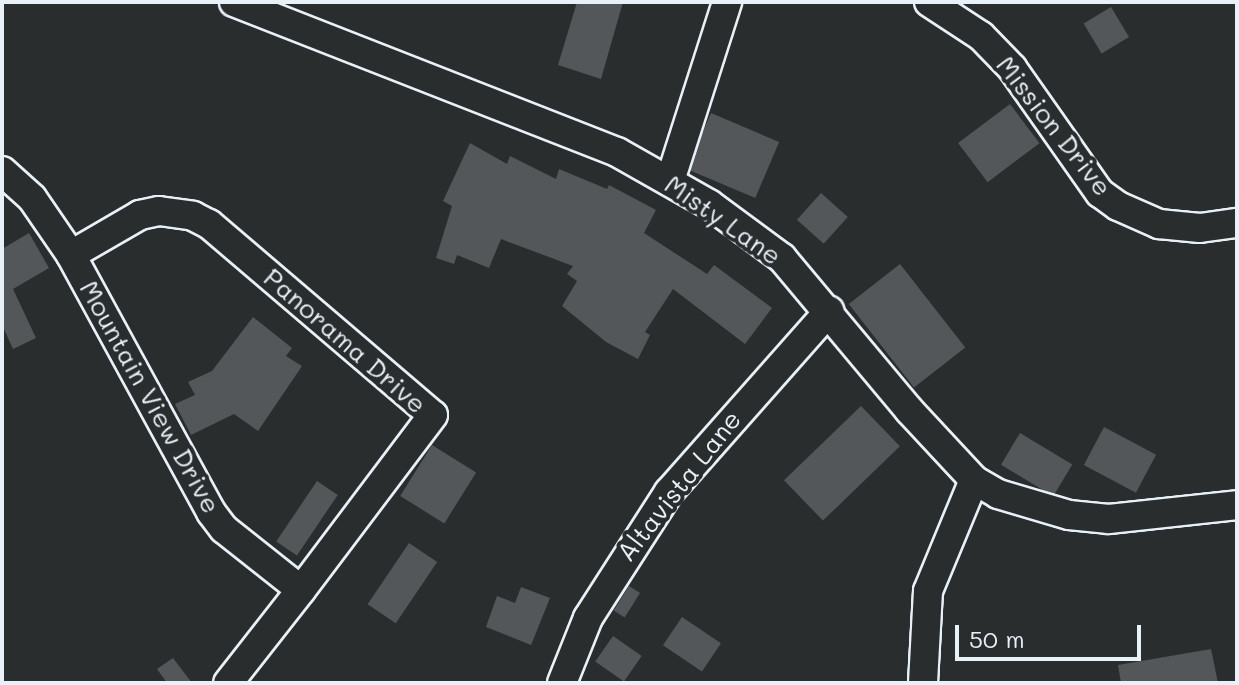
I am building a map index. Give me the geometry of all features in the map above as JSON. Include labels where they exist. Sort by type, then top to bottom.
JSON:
[{"type":"street","name":"Misty Lane","points":[[234,2],[617,152],[670,181],[782,258],[974,480],[1030,505],[1109,519],[1237,505]]},
{"type":"street","points":[[670,181],[727,2]]},
{"type":"street","name":"Mission Drive","points":[[929,2],[981,36],[1012,68],[1095,186],[1118,206],[1169,225],[1237,223]]},
{"type":"street","name":"Mountain View Drive","points":[[2,171],[32,198],[71,255],[211,512],[224,529],[301,590]]},
{"type":"street","name":"Panorama Drive","points":[[71,255],[140,215],[159,211],[193,216],[209,224],[433,415],[301,590]]},
{"type":"street","name":"Altavista Lane","points":[[562,683],[588,618],[669,492],[829,311]]},
{"type":"street","points":[[923,683],[928,591],[974,480]]},
{"type":"street","points":[[228,683],[301,590]]},
{"type":"building","points":[[577,2],[623,2],[601,79],[558,65]]},
{"type":"building","points":[[1111,7],[1129,37],[1102,53],[1084,23]]},
{"type":"building","points":[[1010,104],[1039,143],[988,182],[958,143]]},
{"type":"building","points":[[711,113],[779,142],[755,198],[687,169]]},
{"type":"building","points":[[470,143],[507,164],[510,156],[556,179],[559,169],[607,189],[609,185],[656,210],[644,233],[707,274],[714,265],[772,308],[745,344],[673,289],[645,332],[650,335],[638,359],[606,342],[562,306],[577,281],[567,274],[573,266],[501,239],[489,268],[457,255],[454,264],[436,258],[452,206],[443,201]]},
{"type":"building","points":[[821,193],[848,217],[824,244],[797,220]]},
{"type":"building","points":[[29,233],[49,268],[13,289],[36,338],[13,349],[2,325],[2,249]]},
{"type":"building","points":[[900,264],[965,348],[914,388],[849,304]]},
{"type":"building","points":[[253,317],[292,348],[286,356],[302,366],[258,431],[234,414],[191,435],[175,404],[195,395],[188,382],[212,371]]},
{"type":"building","points":[[861,406],[900,446],[823,521],[784,480]]},
{"type":"building","points":[[1104,427],[1156,455],[1136,493],[1084,465]]},
{"type":"building","points":[[1020,433],[1072,464],[1053,496],[1001,465]]},
{"type":"building","points":[[432,445],[476,473],[444,523],[400,496]]},
{"type":"building","points":[[317,481],[338,495],[297,555],[276,542]]},
{"type":"building","points":[[409,543],[437,562],[396,623],[368,604]]},
{"type":"building","points":[[629,586],[640,593],[625,617],[614,611]]},
{"type":"building","points":[[521,587],[550,598],[531,645],[486,627],[497,596],[515,603]]},
{"type":"building","points":[[682,617],[721,643],[702,671],[663,645]]},
{"type":"building","points":[[613,636],[642,656],[624,681],[595,661]]},
{"type":"building","points":[[1211,649],[1218,683],[1121,683],[1118,665]]},
{"type":"building","points":[[173,658],[192,683],[167,683],[157,669]]}]
